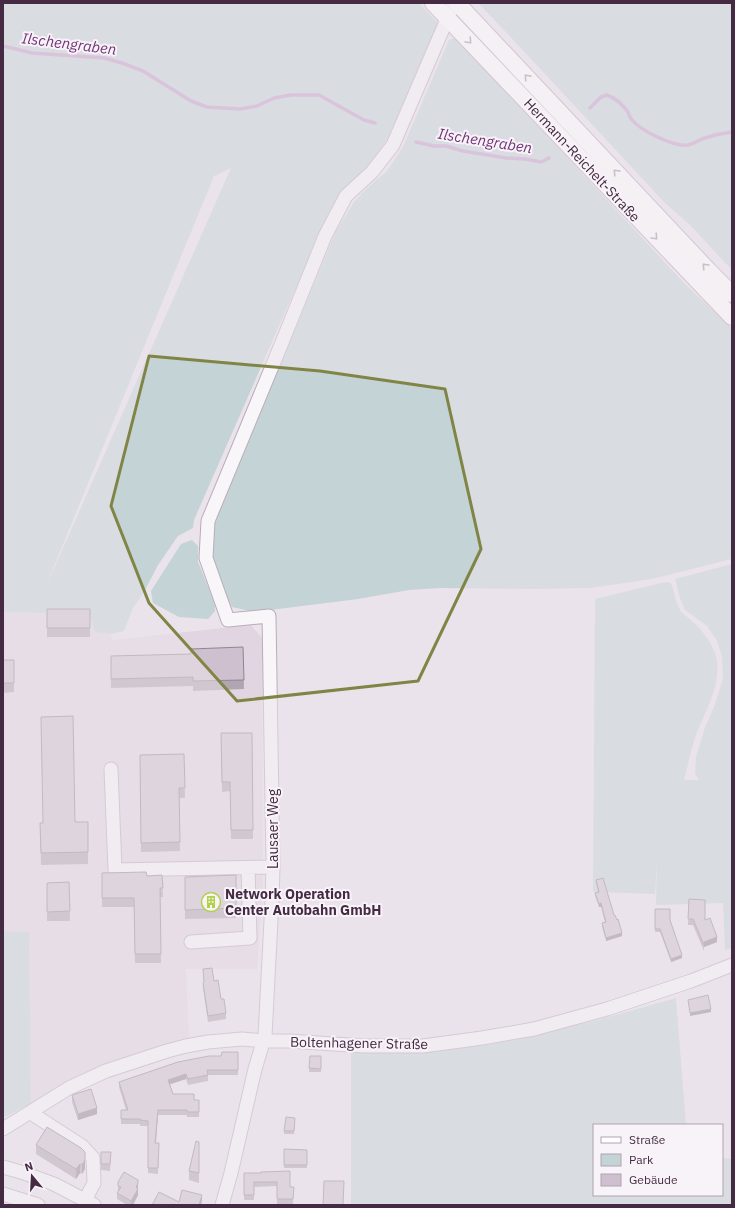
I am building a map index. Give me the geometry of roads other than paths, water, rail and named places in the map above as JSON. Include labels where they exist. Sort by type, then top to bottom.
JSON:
[{"type":"main road","name":"Hermann-Reichelt-Straße","points":[[432,3],[727,314],[732,317]]},
{"type":"main road","name":"Hermann-Reichelt-Straße","points":[[457,3],[732,294]]},
{"type":"street","points":[[447,18],[454,3]]},
{"type":"street","name":"Lausaer Weg","points":[[264,1041],[273,867],[269,616],[228,620],[206,558],[208,521],[325,236],[346,196],[372,172],[393,145],[447,18]]},
{"type":"street","points":[[111,769],[115,870],[273,867]]},
{"type":"street","points":[[191,942],[250,938],[248,868]]},
{"type":"street","name":"Boltenhagener Straße","points":[[3,1129],[69,1088],[106,1071],[167,1052],[208,1042],[242,1039],[364,1046],[423,1046],[482,1038],[534,1029],[607,1009],[691,981],[732,965]]},
{"type":"street","points":[[222,1205],[231,1173],[255,1069],[264,1041]]},
{"type":"street","points":[[3,1167],[54,1184],[90,1202],[94,1183],[93,1158],[82,1146],[31,1112]]},
{"type":"street","points":[[3,1194],[38,1205]]},
{"type":"waterway","name":"Ilschengraben","points":[[3,46],[32,53],[104,58],[122,63],[143,71],[191,101],[207,107],[240,109],[257,106],[274,98],[291,95],[319,95],[364,120],[375,123]]},
{"type":"waterway","name":"Ilschengraben","points":[[590,108],[601,97],[607,95],[621,104],[628,112],[631,119],[643,129],[667,141],[682,145],[688,145],[718,134],[732,132]]},
{"type":"waterway","name":"Ilschengraben","points":[[416,142],[434,146],[446,146],[463,151],[506,158],[541,162],[549,158]]},
{"type":"place","name":"Network Operation Center Autobahn GmbH","points":[[211,902]]}]
